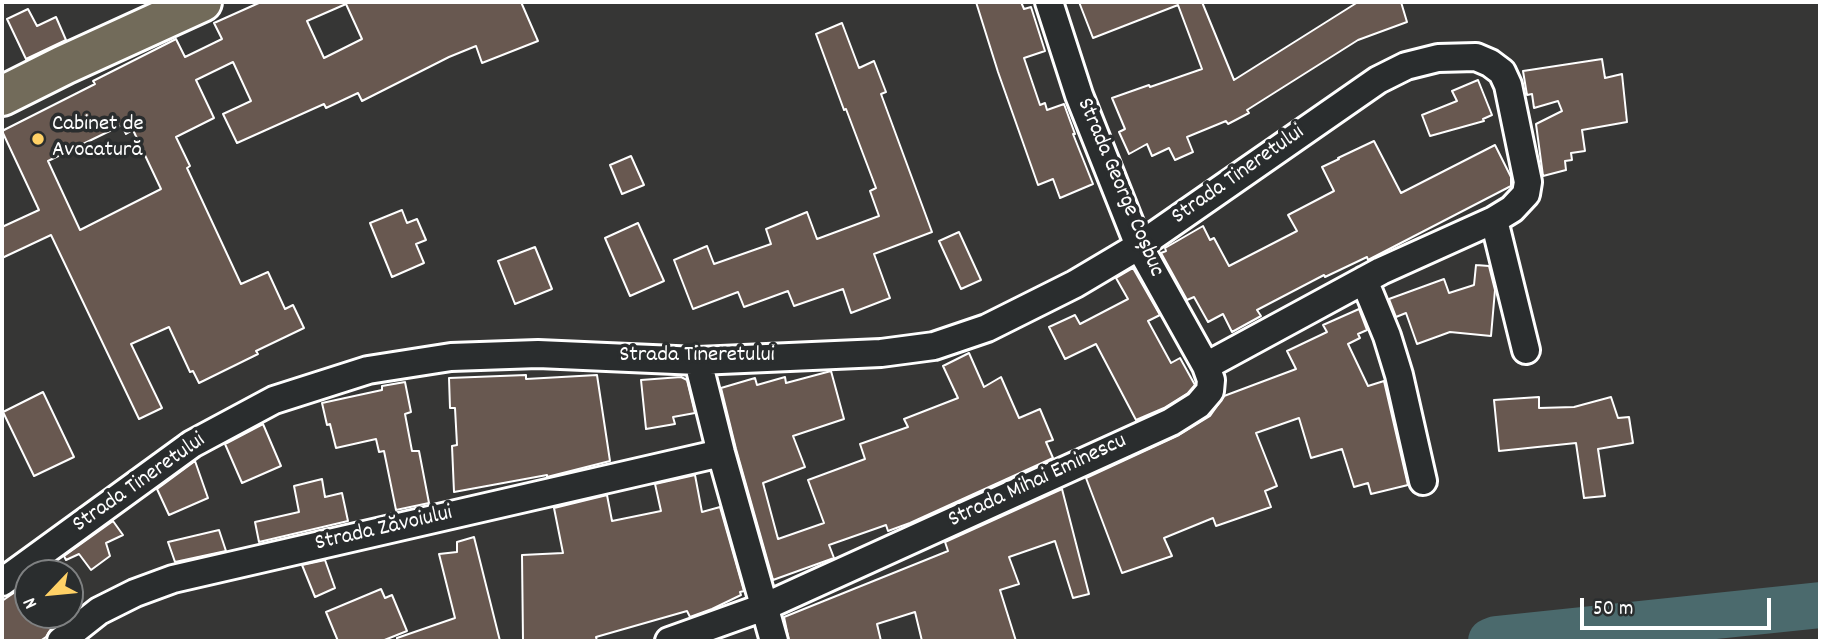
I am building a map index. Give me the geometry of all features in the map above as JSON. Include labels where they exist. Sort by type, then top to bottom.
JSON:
[{"type":"main road","points":[[2,96],[202,2]]},
{"type":"street","name":"Strada George Coșbuc","points":[[1049,2],[1079,95],[1139,246],[1206,366]]},
{"type":"street","name":"Strada Tineretului","points":[[2,582],[192,444],[274,400],[361,372],[451,357],[538,354],[698,361],[881,353],[934,346],[987,328],[1075,284],[1139,246],[1378,80],[1406,66],[1438,58],[1476,57],[1502,72],[1508,85],[1528,182],[1526,194],[1512,209],[1494,220]]},
{"type":"street","points":[[1206,366],[1364,280],[1494,220],[1526,350]]},
{"type":"street","points":[[1364,280],[1399,375],[1423,481]]},
{"type":"street","points":[[698,361],[774,641]]},
{"type":"street","name":"Strada Mihai Eminescu","points":[[670,641],[764,607],[1171,422],[1198,405],[1210,391],[1211,380],[1206,366]]},
{"type":"street","name":"Strada Zăvoiului","points":[[61,641],[99,611],[135,593],[173,579],[721,453]]},
{"type":"building","points":[[261,2],[521,2],[538,41],[482,63],[476,46],[362,101],[358,93],[326,108],[324,104],[237,143],[223,114],[251,101],[233,62],[196,80],[214,118],[176,137],[190,166],[187,168],[241,284],[268,272],[285,309],[293,305],[304,328],[199,383],[193,371],[190,372],[169,327],[131,344],[162,408],[139,419],[51,235],[2,258],[2,227],[39,210],[2,131],[176,39],[185,57],[222,39],[214,23]],"holes":[[[346,4],[362,39],[324,58],[307,21]],[[122,125],[126,134],[133,130],[161,189],[80,230],[48,161]]]},
{"type":"building","points":[[976,2],[1021,2],[1024,9],[1031,7],[1045,51],[1024,58],[1040,105],[1045,103],[1047,110],[1064,104],[1093,184],[1060,198],[1053,179],[1038,185]]},
{"type":"building","points":[[1079,2],[1202,2],[1234,80],[1358,2],[1401,2],[1407,22],[1358,40],[1247,110],[1249,113],[1228,124],[1226,121],[1187,137],[1193,152],[1175,160],[1169,148],[1152,156],[1147,144],[1129,154],[1119,132],[1125,129],[1112,98],[1202,69],[1178,5],[1093,38]]},
{"type":"building","points":[[28,9],[37,26],[56,17],[66,40],[26,59],[7,19]]},
{"type":"building","points":[[842,23],[859,68],[874,61],[886,92],[881,94],[932,232],[874,254],[890,298],[851,313],[843,289],[794,306],[788,291],[744,307],[738,292],[693,309],[674,260],[707,246],[714,264],[771,244],[766,229],[807,212],[817,239],[879,216],[870,191],[876,188],[816,34]]},
{"type":"building","points":[[1602,59],[1605,78],[1622,74],[1627,122],[1582,130],[1585,151],[1571,153],[1572,160],[1565,161],[1566,170],[1543,176],[1536,124],[1562,111],[1558,101],[1534,108],[1532,94],[1527,95],[1523,71]]},
{"type":"building","points":[[1478,80],[1492,115],[1483,119],[1484,121],[1430,136],[1422,115],[1457,101],[1452,91]]},
{"type":"building","points":[[1374,141],[1401,193],[1495,145],[1511,177],[1511,186],[1368,260],[1367,257],[1325,277],[1324,275],[1257,310],[1261,316],[1232,332],[1223,314],[1208,322],[1194,297],[1187,300],[1161,253],[1166,251],[1165,248],[1203,226],[1210,240],[1214,238],[1229,266],[1297,231],[1288,215],[1334,191],[1322,167]]},
{"type":"building","points":[[631,156],[644,185],[622,194],[610,165]]},
{"type":"building","points":[[402,210],[407,223],[417,219],[426,240],[416,244],[424,263],[392,277],[370,223]]},
{"type":"building","points":[[638,223],[664,281],[630,296],[605,238]]},
{"type":"building","points":[[959,232],[981,280],[961,289],[939,241]]},
{"type":"building","points":[[535,247],[552,289],[515,304],[498,261]]},
{"type":"building","points":[[1476,265],[1489,266],[1495,290],[1491,336],[1450,332],[1417,344],[1406,313],[1396,317],[1389,299],[1444,279],[1449,293],[1474,285]]},
{"type":"building","points":[[1133,268],[1160,315],[1148,321],[1171,363],[1180,358],[1195,385],[1188,393],[1164,408],[1136,420],[1096,344],[1065,359],[1049,327],[1075,315],[1080,324],[1128,299],[1116,278]]},
{"type":"building","points":[[1359,309],[1367,330],[1358,334],[1360,338],[1348,344],[1368,386],[1384,381],[1408,485],[1371,494],[1368,483],[1354,487],[1342,449],[1311,458],[1299,418],[1256,433],[1277,486],[1265,491],[1271,507],[1216,526],[1213,518],[1164,538],[1172,556],[1122,573],[1086,478],[1179,435],[1210,416],[1224,396],[1296,369],[1287,351],[1327,332],[1323,325]]},
{"type":"building","points":[[969,353],[984,387],[1001,377],[1019,418],[1040,409],[1053,440],[1046,442],[1053,458],[910,523],[888,531],[886,525],[829,545],[834,558],[773,580],[721,388],[755,378],[757,385],[785,377],[786,383],[831,371],[844,419],[793,436],[805,467],[763,483],[778,539],[824,523],[808,480],[865,459],[860,444],[908,427],[904,419],[958,398],[943,366]]},
{"type":"building","points":[[526,375],[526,379],[597,375],[610,461],[547,477],[454,492],[452,446],[457,445],[455,408],[450,408],[449,378]]},
{"type":"building","points":[[681,377],[687,380],[695,413],[673,417],[675,424],[646,429],[641,380]]},
{"type":"building","points":[[405,382],[411,412],[405,414],[412,451],[419,451],[429,503],[396,510],[384,451],[379,452],[376,439],[336,448],[322,403],[382,390],[382,386]]},
{"type":"building","points":[[43,392],[74,457],[34,476],[3,412]]},
{"type":"building","points":[[1539,397],[1539,408],[1574,407],[1611,397],[1618,418],[1629,417],[1633,443],[1598,449],[1605,496],[1584,498],[1576,443],[1499,451],[1494,400]]},
{"type":"building","points":[[263,424],[281,466],[242,483],[225,444]]},
{"type":"building","points":[[195,461],[208,498],[169,515],[157,489]]},
{"type":"building","points":[[695,475],[702,512],[720,507],[744,591],[740,592],[741,595],[690,617],[687,611],[596,637],[597,641],[523,641],[522,555],[563,553],[554,508],[607,495],[612,521],[661,511],[655,484]]},
{"type":"building","points":[[322,479],[325,497],[342,493],[348,521],[259,542],[255,522],[299,512],[294,486]]},
{"type":"building","points":[[1062,489],[1089,594],[1073,598],[1055,541],[1009,557],[1019,584],[1000,590],[1016,641],[922,641],[915,612],[877,624],[881,641],[789,641],[784,617],[948,551],[945,542]]},
{"type":"building","points":[[113,521],[123,535],[106,543],[110,556],[91,570],[79,554],[68,559],[64,556]]},
{"type":"building","points":[[219,530],[226,551],[175,562],[168,542]]},
{"type":"building","points":[[474,537],[500,641],[397,641],[397,638],[455,618],[439,554],[457,552],[457,542]]},
{"type":"building","points":[[325,560],[335,588],[315,597],[302,565]]},
{"type":"building","points":[[381,589],[385,598],[392,595],[407,631],[382,641],[338,641],[326,612]]},
{"type":"building","points":[[14,593],[14,629],[51,629],[46,637],[40,641],[2,641],[2,601]]},
{"type":"waterway","points":[[1491,641],[1820,605]]},
{"type":"place","name":"Cabinet de Avocatură","points":[[38,139]]}]
